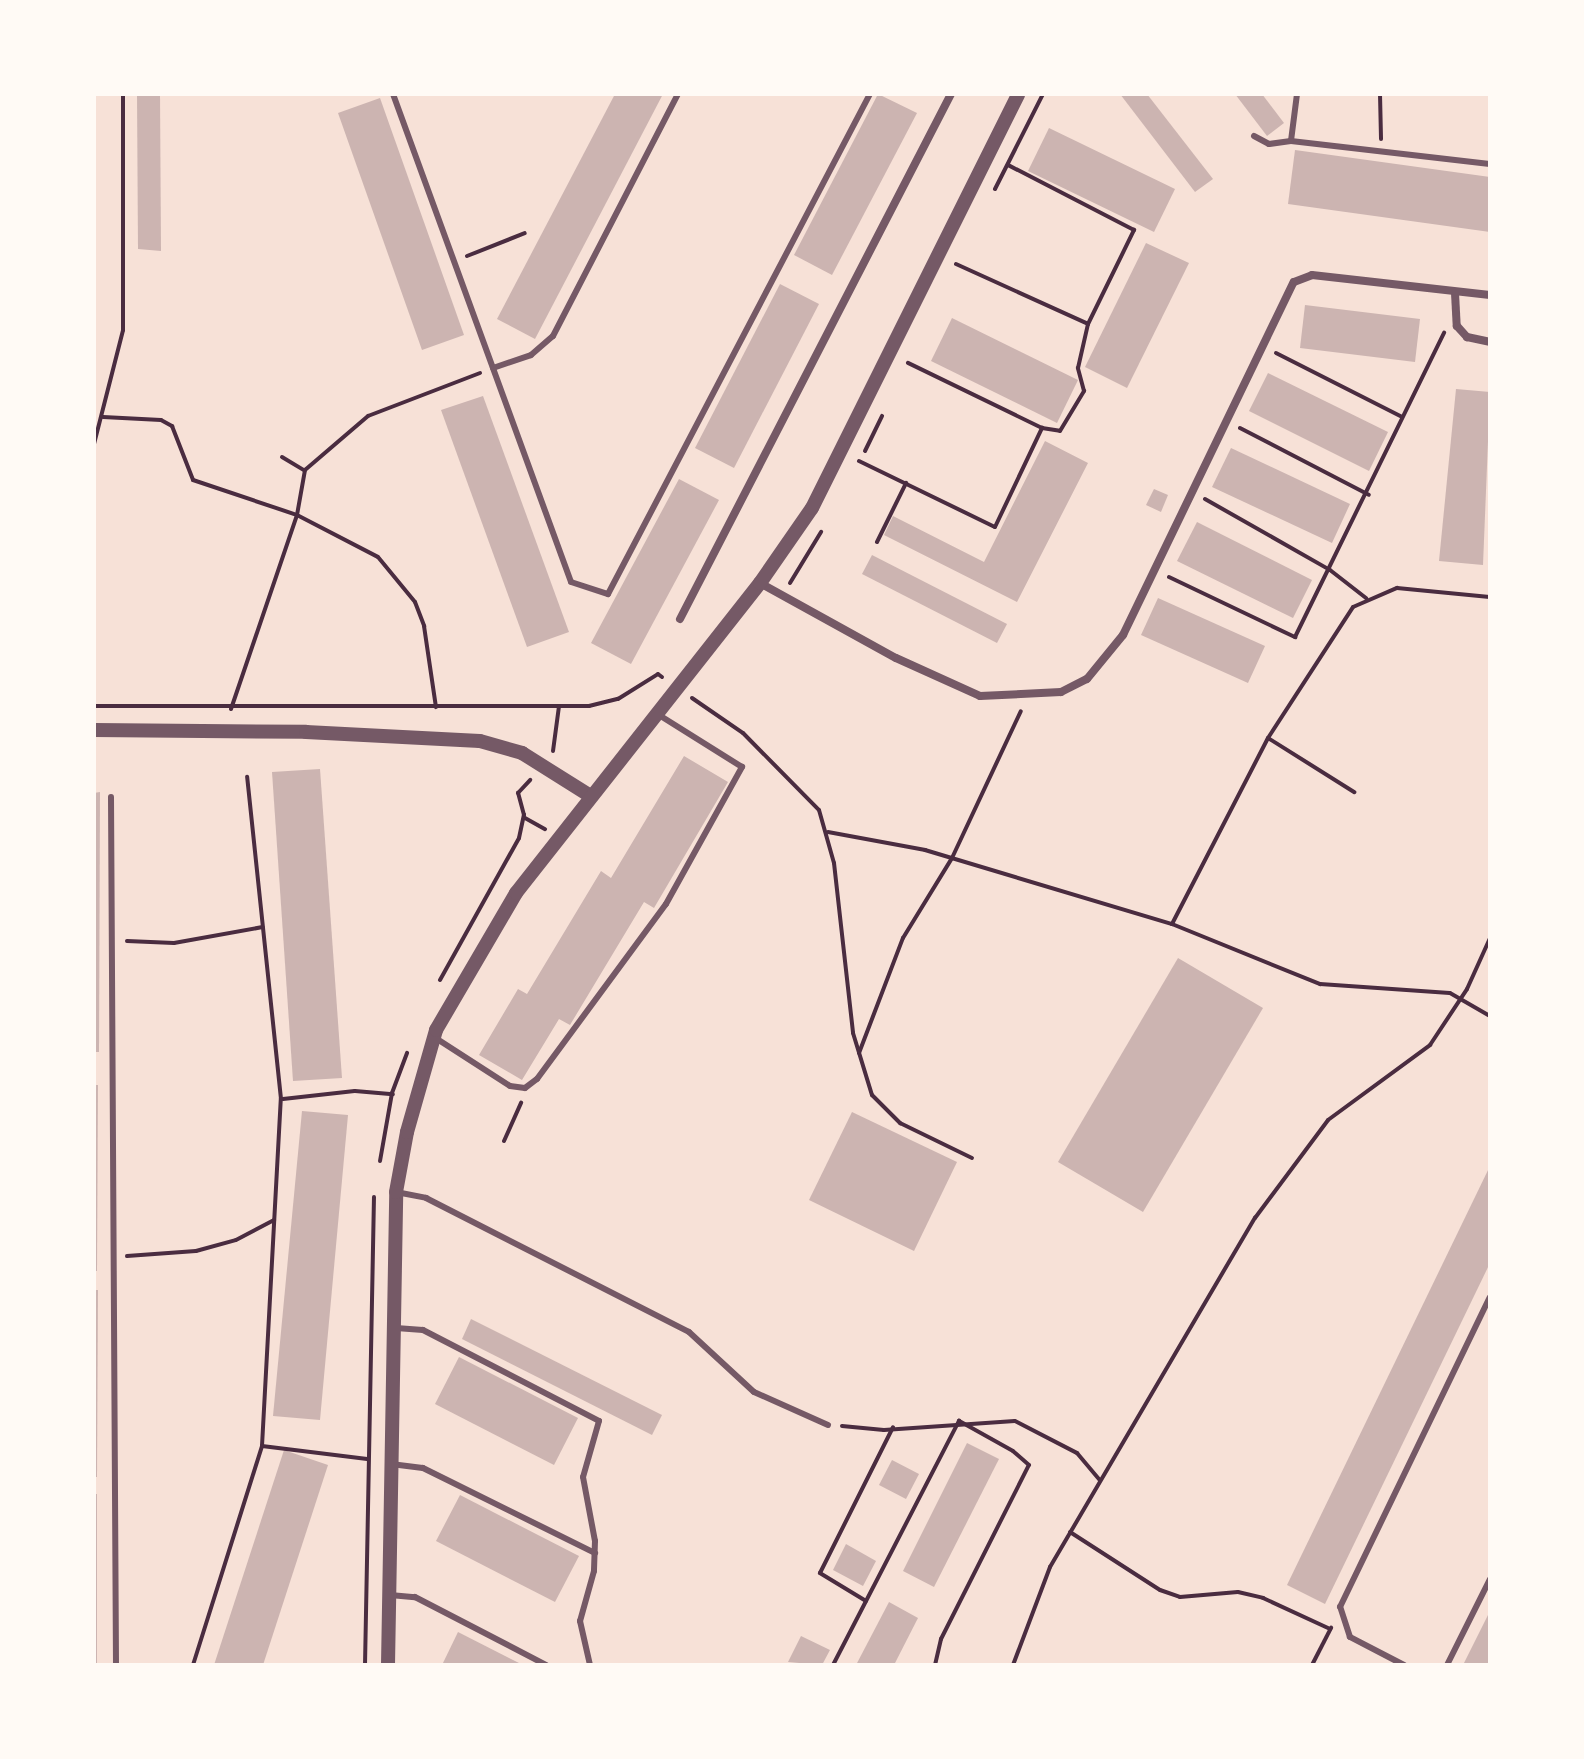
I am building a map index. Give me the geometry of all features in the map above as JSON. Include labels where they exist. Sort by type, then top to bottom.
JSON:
[{"type":"street","points":[[680,619],[951,94]]},
{"type":"street","points":[[388,1665],[396,1192],[415,1096],[434,1037],[472,961],[589,795],[760,583],[812,508],[1018,94]]},
{"type":"street","points":[[760,583],[938,679],[980,696],[1027,698],[1061,692],[1087,679],[1123,635],[1189,490],[1284,295],[1294,282],[1312,275],[1490,295]]},
{"type":"street","points":[[1455,293],[1457,326],[1467,337],[1490,342]]},
{"type":"street","points":[[94,730],[306,732],[480,741],[522,753],[589,795]]},
{"type":"lane","points":[[393,94],[571,582],[608,594],[870,94]]},
{"type":"lane","points":[[493,368],[531,355],[553,336],[678,94]]},
{"type":"lane","points":[[1291,141],[1297,94]]},
{"type":"lane","points":[[1254,136],[1269,144],[1291,141],[1490,164]]},
{"type":"lane","points":[[434,1037],[510,1086],[525,1088],[537,1079],[666,904],[742,767],[656,713]]},
{"type":"lane","points":[[111,797],[116,1665]]},
{"type":"lane","points":[[396,1192],[426,1198],[689,1332],[754,1392],[828,1425]]},
{"type":"lane","points":[[1404,1665],[1350,1637],[1340,1607],[1490,1297]]},
{"type":"lane","points":[[393,1328],[423,1330],[599,1421],[583,1477],[595,1553],[580,1621],[590,1665]]},
{"type":"lane","points":[[391,1464],[423,1468],[595,1553]]},
{"type":"lane","points":[[1447,1665],[1490,1579]]},
{"type":"lane","points":[[389,1595],[415,1597],[546,1665]]},
{"type":"path","points":[[94,444],[123,330],[123,94]]},
{"type":"path","points":[[1379,153],[1380,94]]},
{"type":"path","points":[[908,363],[1042,428],[1060,431],[1084,391],[1078,368],[1088,324],[1134,230],[1008,165]]},
{"type":"path","points":[[454,262],[525,233]]},
{"type":"path","points":[[956,264],[1088,324]]},
{"type":"path","points":[[1152,569],[1295,637],[1369,495],[1402,417],[1426,377],[1441,335],[1457,326]]},
{"type":"path","points":[[1260,345],[1402,417]]},
{"type":"path","points":[[231,709],[297,515],[305,470],[368,416],[493,368]]},
{"type":"path","points":[[103,417],[161,420],[172,426],[193,480],[297,515],[347,536],[394,573],[424,626],[436,707]]},
{"type":"path","points":[[1224,420],[1369,495]]},
{"type":"path","points":[[859,461],[995,527],[1042,428]]},
{"type":"path","points":[[282,457],[305,470]]},
{"type":"path","points":[[877,542],[906,483]]},
{"type":"path","points":[[1189,490],[1330,570],[1366,598]]},
{"type":"path","points":[[1172,924],[1268,738],[1353,607],[1366,598],[1397,588],[1490,597]]},
{"type":"path","points":[[94,706],[231,709],[589,706],[618,699],[658,674],[781,768],[819,810],[828,832],[858,1055],[882,1109],[972,1158]]},
{"type":"path","points":[[858,1055],[903,938],[952,858],[1027,698]]},
{"type":"path","points":[[1268,738],[1354,792]]},
{"type":"path","points":[[193,1665],[262,1446],[281,1099],[247,777]]},
{"type":"path","points":[[828,832],[871,837],[952,858],[1172,924],[1320,984],[1462,997],[1490,1016]]},
{"type":"path","points":[[111,940],[174,943],[263,927]]},
{"type":"path","points":[[1013,1665],[1050,1567],[1233,1251],[1328,1120],[1430,1045],[1462,997],[1490,938]]},
{"type":"path","points":[[504,1141],[525,1088]]},
{"type":"path","points":[[281,1099],[365,1091],[415,1096]]},
{"type":"path","points":[[112,1258],[196,1251],[236,1240],[274,1220]]},
{"type":"path","points":[[828,1425],[893,1427],[959,1421],[1015,1421],[1077,1453],[1100,1480]]},
{"type":"path","points":[[833,1665],[959,1421]]},
{"type":"path","points":[[935,1665],[941,1639],[1029,1465],[1013,1451],[959,1421]]},
{"type":"path","points":[[866,1601],[820,1573],[893,1427]]},
{"type":"path","points":[[262,1446],[367,1459]]},
{"type":"path","points":[[1070,1532],[1160,1590],[1180,1597],[1238,1592],[1263,1598],[1350,1637]]},
{"type":"path","points":[[1312,1665],[1330,1629]]},
{"type":"building","points":[[137,94],[160,94],[161,251],[138,249]]},
{"type":"building","points":[[615,94],[663,94],[535,339],[497,319]]},
{"type":"building","points":[[878,94],[917,113],[832,275],[794,255]]},
{"type":"building","points":[[1120,94],[1147,94],[1213,179],[1195,192]]},
{"type":"building","points":[[1235,94],[1262,94],[1284,123],[1267,136]]},
{"type":"building","points":[[380,98],[464,335],[422,350],[338,113]]},
{"type":"building","points":[[1049,128],[1175,189],[1154,232],[1028,171]]},
{"type":"building","points":[[1295,150],[1490,177],[1490,232],[1288,204]]},
{"type":"building","points":[[1146,243],[1189,263],[1127,388],[1085,367]]},
{"type":"building","points":[[780,284],[819,304],[734,468],[695,448]]},
{"type":"building","points":[[1305,305],[1420,319],[1415,362],[1300,348]]},
{"type":"building","points":[[952,318],[1078,380],[1057,423],[931,361]]},
{"type":"building","points":[[1268,373],[1388,432],[1369,471],[1249,411]]},
{"type":"building","points":[[1456,389],[1490,392],[1483,565],[1439,561]]},
{"type":"building","points":[[483,396],[569,632],[527,647],[441,410]]},
{"type":"building","points":[[1045,441],[1088,463],[1017,602],[884,535],[893,516],[984,562]]},
{"type":"building","points":[[1231,448],[1350,504],[1332,543],[1212,487]]},
{"type":"building","points":[[679,479],[719,500],[631,664],[591,643]]},
{"type":"building","points":[[1154,489],[1168,495],[1161,512],[1146,505]]},
{"type":"building","points":[[1197,522],[1312,580],[1293,618],[1177,561]]},
{"type":"building","points":[[872,555],[1007,624],[997,643],[862,574]]},
{"type":"building","points":[[1158,598],[1265,646],[1248,683],[1141,635]]},
{"type":"building","points":[[684,756],[728,782],[654,908],[644,902],[570,1025],[559,1019],[522,1080],[479,1055],[518,989],[527,994],[601,871],[611,878]]},
{"type":"building","points":[[320,769],[342,1078],[293,1081],[272,772]]},
{"type":"building","points":[[100,792],[99,1052],[94,1052],[94,793]]},
{"type":"building","points":[[1178,958],[1263,1008],[1143,1212],[1058,1162]]},
{"type":"building","points":[[94,1085],[98,1085],[97,1271],[94,1271]]},
{"type":"building","points":[[302,1111],[348,1115],[320,1420],[273,1416]]},
{"type":"building","points":[[852,1112],[957,1162],[914,1251],[809,1200]]},
{"type":"building","points":[[1490,1166],[1490,1263],[1325,1604],[1287,1585]]},
{"type":"building","points":[[94,1290],[98,1290],[97,1477],[94,1477]]},
{"type":"building","points":[[471,1319],[662,1415],[652,1435],[462,1339]]},
{"type":"building","points":[[459,1357],[578,1418],[554,1465],[435,1404]]},
{"type":"building","points":[[967,1443],[999,1459],[934,1587],[903,1571]]},
{"type":"building","points":[[284,1450],[328,1465],[263,1665],[214,1665]]},
{"type":"building","points":[[892,1460],[919,1474],[906,1499],[879,1485]]},
{"type":"building","points":[[94,1494],[97,1494],[97,1665],[94,1665]]},
{"type":"building","points":[[460,1495],[579,1556],[555,1602],[436,1541]]},
{"type":"building","points":[[846,1544],[876,1561],[863,1586],[833,1570]]},
{"type":"building","points":[[889,1602],[918,1618],[894,1665],[856,1665]]},
{"type":"building","points":[[1490,1611],[1490,1665],[1463,1665]]},
{"type":"building","points":[[458,1632],[523,1665],[442,1665]]},
{"type":"building","points":[[801,1636],[830,1650],[822,1665],[788,1662]]}]
